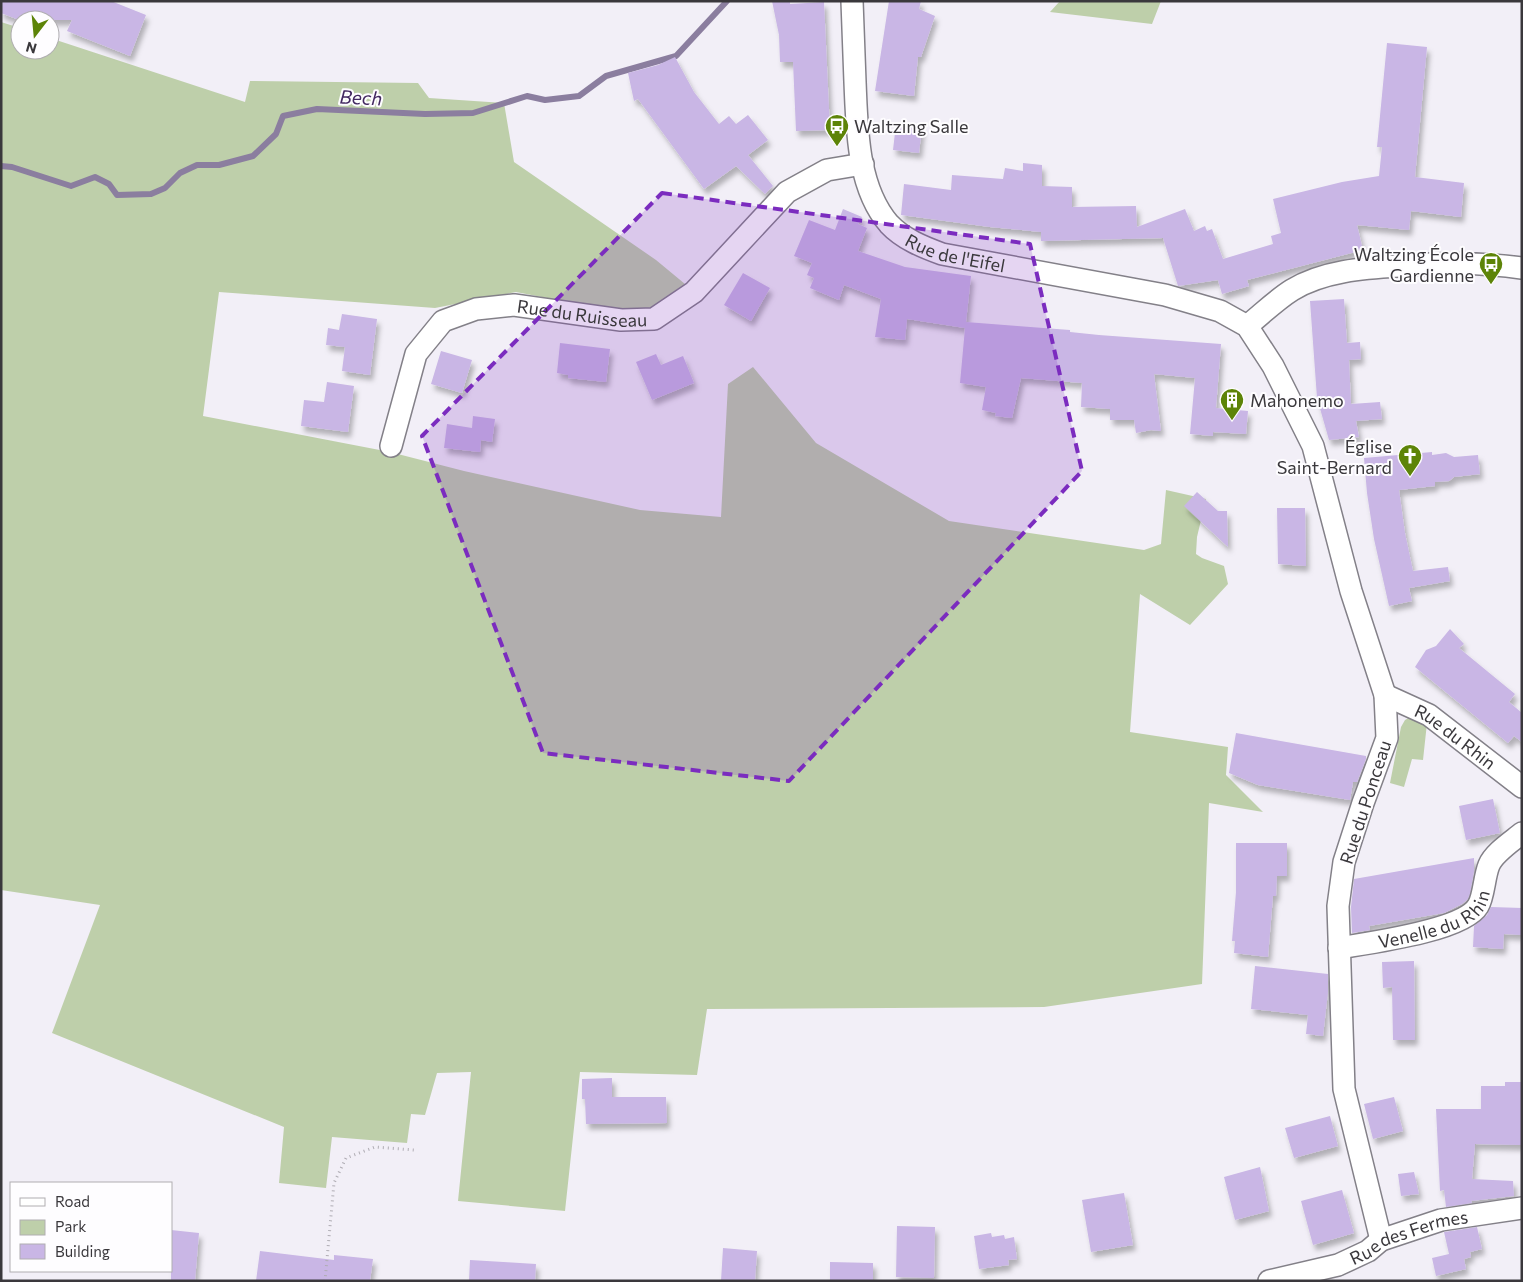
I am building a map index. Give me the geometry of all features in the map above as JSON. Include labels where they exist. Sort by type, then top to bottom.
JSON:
[{"type":"street","name":"Rue de l'Eifel","points":[[852,1],[857,138],[866,179],[875,204],[890,225],[919,245],[942,254],[1165,295],[1220,311],[1247,326]]},
{"type":"street","name":"Rue du Ruisseau","points":[[392,446],[416,354],[443,321],[476,309],[514,305],[621,320],[654,319],[694,292],[787,192],[828,170],[863,164]]},
{"type":"street","points":[[1247,326],[1293,289],[1347,271],[1458,262],[1522,268]]},
{"type":"street","name":"Rue du Ponceau","points":[[1247,326],[1273,366],[1313,446],[1351,591],[1385,695],[1387,738],[1344,862],[1338,906],[1344,1089],[1380,1240]]},
{"type":"street","name":"Rue du Rhin","points":[[1385,695],[1429,715],[1522,787]]},
{"type":"street","name":"Venelle du Rhin","points":[[1339,948],[1422,934],[1464,918],[1478,907],[1489,864],[1522,833]]},
{"type":"street","name":"Rue des Fermes","points":[[1269,1281],[1338,1265],[1368,1251],[1380,1240],[1441,1220],[1522,1208]]},
{"type":"path","points":[[325,1281],[334,1183],[346,1158],[375,1147],[414,1150]]},
{"type":"highlighted area","points":[[662,193],[1030,244],[1082,471],[789,781],[543,753],[422,436]]},
{"type":"green space","points":[[1060,1],[1161,1],[1152,24],[1050,12]]},
{"type":"green space","points":[[1,22],[10,25],[10,60],[60,60],[60,41],[245,102],[250,81],[418,83],[429,98],[504,103],[514,162],[656,260],[685,284],[655,307],[620,312],[516,292],[435,308],[219,292],[203,416],[390,452],[464,471],[640,510],[721,517],[728,384],[753,367],[816,443],[949,521],[1144,550],[1161,544],[1166,490],[1206,499],[1197,537],[1196,554],[1224,566],[1228,584],[1190,625],[1140,594],[1130,732],[1228,747],[1226,775],[1263,812],[1209,803],[1202,984],[1044,1007],[707,1009],[697,1075],[580,1072],[565,1211],[458,1201],[471,1072],[437,1073],[425,1115],[411,1114],[407,1143],[332,1137],[326,1188],[279,1183],[284,1127],[52,1033],[100,905],[1,890]]},
{"type":"green space","points":[[1412,716],[1427,723],[1423,760],[1412,759],[1404,787],[1390,783],[1401,727],[1405,720]]},
{"type":"building","points":[[1,1],[111,1],[146,15],[130,56],[67,31],[72,20],[60,20],[60,10],[10,10],[10,16],[1,13]]},
{"type":"building","points":[[772,1],[790,1],[790,4],[824,2],[830,130],[796,131],[793,62],[780,62],[779,35]]},
{"type":"building","points":[[889,1],[921,1],[919,9],[935,16],[921,57],[918,57],[914,96],[875,91]]},
{"type":"building","points":[[1387,43],[1427,47],[1415,177],[1464,183],[1461,217],[1411,211],[1409,230],[1357,225],[1363,250],[1247,280],[1249,286],[1222,294],[1218,280],[1178,286],[1163,238],[1041,241],[1041,232],[901,215],[904,184],[951,190],[952,175],[1003,179],[1005,168],[1023,171],[1023,163],[1042,165],[1042,186],[1072,187],[1072,207],[1136,206],[1137,227],[1185,209],[1194,231],[1205,226],[1207,231],[1212,229],[1223,259],[1273,244],[1271,236],[1281,233],[1273,199],[1342,182],[1379,176],[1382,147],[1377,147]]},
{"type":"building","points":[[675,57],[694,92],[719,124],[729,116],[736,124],[748,115],[768,140],[748,155],[773,186],[765,194],[736,166],[704,189],[638,99],[634,101],[628,73],[658,65]]},
{"type":"building","points":[[896,124],[922,127],[919,153],[893,150]]},
{"type":"building","points":[[843,209],[862,217],[858,224],[867,228],[858,251],[905,267],[971,276],[966,322],[1070,330],[1070,332],[1099,335],[1221,344],[1216,408],[1248,411],[1246,434],[1213,432],[1213,436],[1190,434],[1195,378],[1154,374],[1161,431],[1151,430],[1136,433],[1134,420],[1110,420],[1110,409],[1081,407],[1082,383],[1021,378],[1012,418],[995,416],[996,413],[982,410],[986,387],[960,383],[965,328],[907,319],[905,340],[875,337],[881,299],[844,285],[839,300],[810,288],[814,278],[807,275],[812,263],[794,256],[809,220],[835,230]]},
{"type":"building","points":[[743,273],[770,288],[751,321],[724,305]]},
{"type":"building","points":[[1344,299],[1347,343],[1360,342],[1361,359],[1349,360],[1351,404],[1380,402],[1382,419],[1356,421],[1359,437],[1329,440],[1317,398],[1310,301]]},
{"type":"building","points":[[342,314],[377,319],[370,375],[342,371],[345,347],[326,345],[328,328],[339,330]]},
{"type":"building","points":[[560,343],[610,349],[606,382],[568,378],[568,375],[557,373]]},
{"type":"building","points":[[441,351],[472,360],[462,393],[431,384]]},
{"type":"building","points":[[656,354],[661,365],[683,356],[694,383],[652,400],[636,362]]},
{"type":"building","points":[[327,382],[354,386],[348,432],[301,426],[304,400],[324,402]]},
{"type":"building","points":[[473,416],[495,419],[492,442],[481,440],[480,452],[444,448],[447,424],[472,428]]},
{"type":"building","points":[[1432,452],[1432,455],[1446,453],[1454,457],[1478,455],[1480,474],[1454,477],[1449,481],[1435,482],[1435,486],[1399,490],[1413,571],[1448,567],[1450,581],[1409,588],[1412,601],[1389,606],[1374,539],[1364,458]]},
{"type":"building","points":[[1197,492],[1218,511],[1227,511],[1228,547],[1184,506]]},
{"type":"building","points":[[1277,508],[1305,508],[1306,566],[1278,564]]},
{"type":"building","points":[[1450,629],[1464,644],[1459,648],[1515,694],[1509,702],[1522,713],[1522,742],[1514,736],[1508,743],[1415,667],[1426,650],[1436,646]]},
{"type":"building","points":[[1236,733],[1366,756],[1366,759],[1357,782],[1353,782],[1350,800],[1258,785],[1229,773]]},
{"type":"building","points":[[1493,799],[1500,833],[1466,840],[1459,806]]},
{"type":"building","points":[[1236,843],[1287,843],[1287,876],[1277,876],[1276,896],[1273,896],[1268,957],[1234,953],[1235,941],[1232,941],[1236,892]]},
{"type":"building","points":[[1474,858],[1470,894],[1468,899],[1462,904],[1444,913],[1369,926],[1370,930],[1352,933],[1351,907],[1354,879]]},
{"type":"building","points":[[1491,907],[1522,908],[1522,935],[1504,934],[1503,949],[1473,947],[1474,926],[1487,915]]},
{"type":"building","points":[[1414,961],[1415,1040],[1393,1040],[1392,987],[1383,988],[1382,962]]},
{"type":"building","points":[[1255,966],[1328,974],[1323,1036],[1306,1034],[1308,1015],[1251,1009]]},
{"type":"building","points":[[612,1078],[612,1097],[666,1097],[667,1123],[586,1124],[585,1099],[582,1099],[582,1079]]},
{"type":"building","points":[[1505,1082],[1522,1082],[1522,1145],[1475,1144],[1472,1179],[1513,1181],[1514,1196],[1471,1201],[1472,1203],[1446,1207],[1444,1190],[1440,1191],[1436,1109],[1481,1109],[1481,1086],[1505,1086]]},
{"type":"building","points":[[1394,1097],[1403,1131],[1373,1139],[1364,1104]]},
{"type":"building","points":[[1330,1116],[1338,1146],[1294,1158],[1285,1128]]},
{"type":"building","points":[[1260,1167],[1269,1211],[1235,1220],[1224,1177]]},
{"type":"building","points":[[1414,1172],[1419,1194],[1401,1196],[1398,1174]]},
{"type":"building","points":[[1342,1190],[1354,1233],[1313,1245],[1301,1201]]},
{"type":"building","points":[[1124,1193],[1133,1245],[1091,1252],[1082,1200]]},
{"type":"building","points":[[897,1226],[935,1227],[934,1278],[896,1277]]},
{"type":"building","points":[[1477,1227],[1482,1249],[1470,1252],[1471,1257],[1464,1259],[1466,1269],[1436,1276],[1432,1258],[1449,1254],[1444,1232]]},
{"type":"building","points":[[172,1230],[199,1233],[195,1281],[171,1281]]},
{"type":"building","points":[[991,1233],[992,1237],[1004,1235],[1005,1239],[1014,1237],[1017,1259],[1008,1260],[1009,1265],[979,1269],[974,1236]]},
{"type":"building","points":[[723,1248],[757,1251],[755,1281],[721,1281]]},
{"type":"building","points":[[260,1251],[334,1260],[334,1255],[373,1259],[370,1281],[256,1281]]},
{"type":"building","points":[[470,1260],[536,1264],[535,1281],[469,1281]]},
{"type":"building","points":[[830,1262],[873,1263],[873,1281],[830,1281]]},
{"type":"waterway","name":"Bech","points":[[1,166],[12,167],[71,186],[95,177],[109,184],[117,195],[151,194],[165,188],[180,173],[197,165],[219,165],[253,156],[276,134],[283,116],[317,109],[425,114],[473,113],[527,96],[545,100],[579,96],[606,76],[676,56],[727,1]]},
{"type":"place","name":"Waltzing Salle","points":[[837,147]]},
{"type":"place","name":"Waltzing École Gardienne","points":[[1491,285]]},
{"type":"place","name":"Mahonemo","points":[[1232,421]]},
{"type":"place","name":"Église Saint-Bernard","points":[[1410,477]]}]
